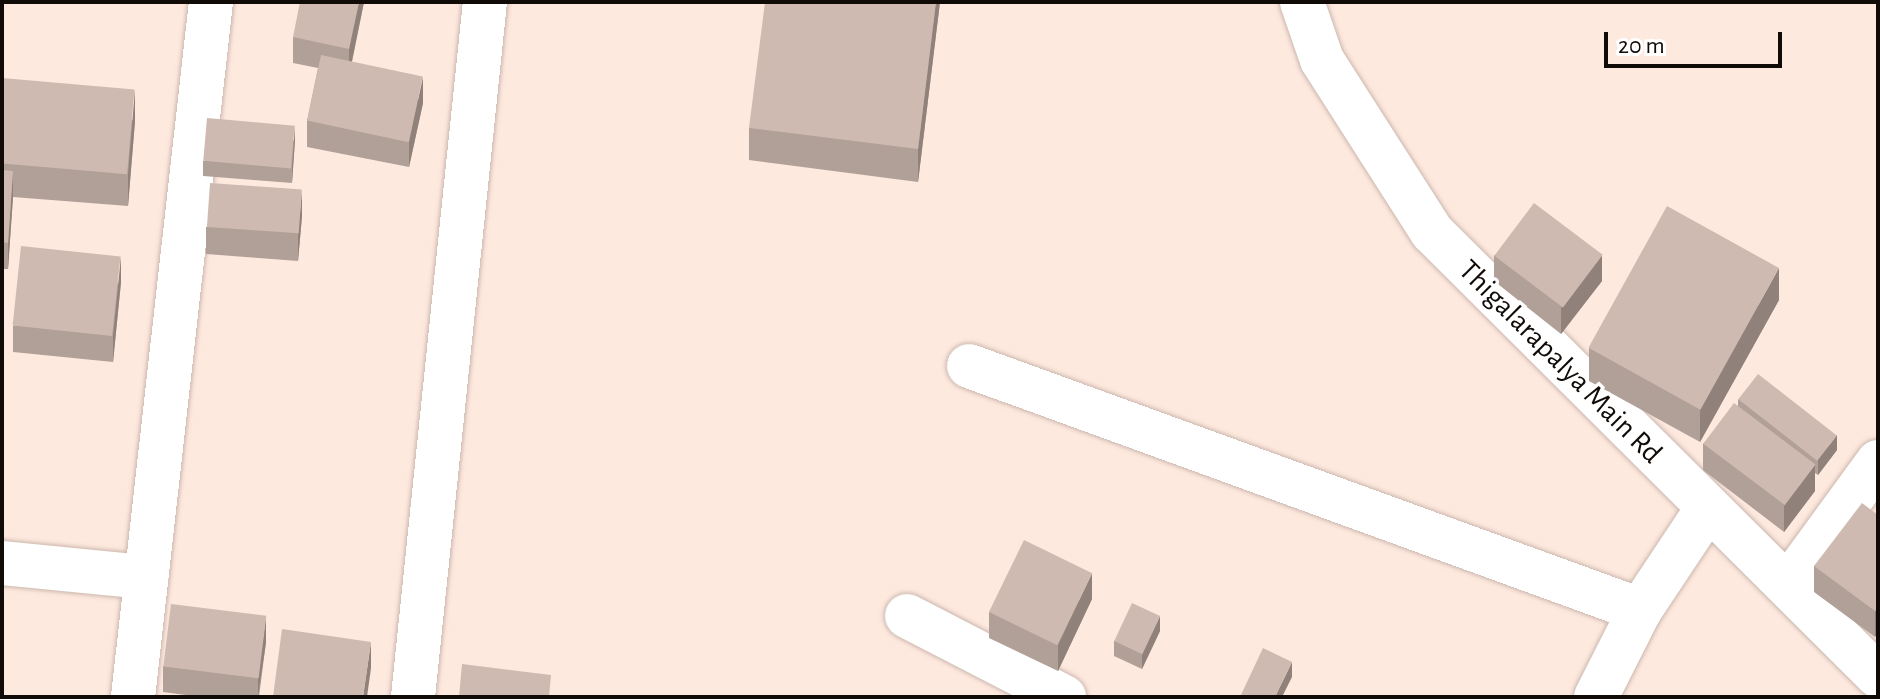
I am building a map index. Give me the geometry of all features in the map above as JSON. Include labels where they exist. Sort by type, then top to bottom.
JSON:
[{"type":"street","points":[[133,697],[211,2]]},
{"type":"street","points":[[413,697],[485,2]]},
{"type":"street","name":"Thigalarapalya Main Rd","points":[[1302,2],[1322,60],[1432,232],[1707,509],[1789,584],[1878,676]]},
{"type":"street","points":[[969,366],[1640,610]]},
{"type":"street","points":[[1789,584],[1878,462]]},
{"type":"street","points":[[1596,697],[1640,610],[1707,509]]},
{"type":"street","points":[[2,563],[146,577]]},
{"type":"street","points":[[907,616],[1064,697]]},
{"type":"building","points":[[300,2],[359,2],[349,49],[293,37]]},
{"type":"building","points":[[765,2],[936,2],[918,149],[749,128]]},
{"type":"building","points":[[321,55],[423,77],[409,142],[307,121]]},
{"type":"building","points":[[2,78],[134,90],[127,174],[2,163]]},
{"type":"building","points":[[207,118],[295,126],[291,169],[203,161]]},
{"type":"building","points":[[2,170],[13,171],[8,243],[2,242]]},
{"type":"building","points":[[210,183],[302,189],[299,233],[207,227]]},
{"type":"building","points":[[1534,203],[1603,255],[1563,307],[1494,256]]},
{"type":"building","points":[[1667,206],[1779,268],[1700,410],[1588,348]]},
{"type":"building","points":[[21,246],[120,256],[112,336],[13,326]]},
{"type":"building","points":[[1758,374],[1837,436],[1817,461],[1738,399]]},
{"type":"building","points":[[1734,403],[1815,464],[1785,505],[1703,444]]},
{"type":"building","points":[[1862,503],[1878,515],[1878,607],[1875,611],[1814,566]]},
{"type":"building","points":[[1024,540],[1092,573],[1057,645],[989,612]]},
{"type":"building","points":[[1132,603],[1160,616],[1142,654],[1114,641]]},
{"type":"building","points":[[171,604],[266,616],[259,678],[163,667]]},
{"type":"building","points":[[282,629],[371,642],[363,697],[273,697]]},
{"type":"building","points":[[1263,648],[1292,662],[1275,697],[1240,697]]},
{"type":"building","points":[[462,664],[551,675],[549,697],[459,697]]}]
